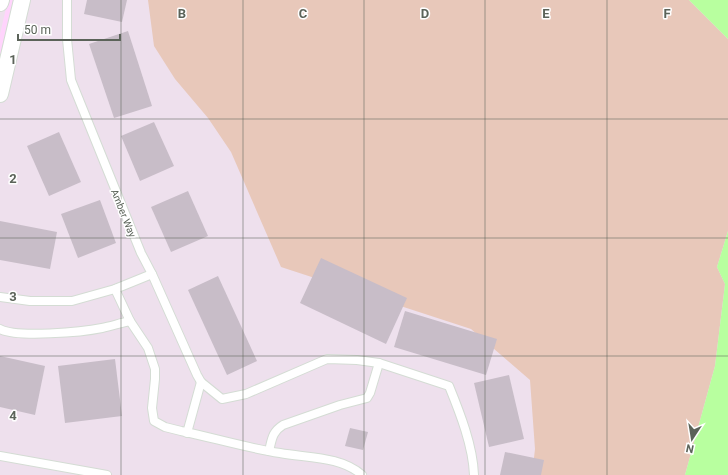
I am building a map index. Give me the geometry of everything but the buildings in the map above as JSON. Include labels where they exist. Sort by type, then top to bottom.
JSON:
[{"type":"street","points":[[0,94],[22,0]]},
{"type":"lane","name":"Amber Way","points":[[67,0],[67,39],[71,80],[141,253],[201,382]]},
{"type":"lane","points":[[0,298],[30,301],[72,301],[115,289],[152,274]]},
{"type":"lane","points":[[115,289],[130,321],[148,348],[155,369],[152,408],[154,420],[165,427],[187,433],[269,451],[315,457],[334,462],[358,471],[362,475]]},
{"type":"lane","points":[[0,329],[19,334],[40,333],[101,328],[130,321]]},
{"type":"lane","points":[[187,433],[201,382],[222,399],[246,394],[327,359],[357,360],[379,363],[449,386],[474,460],[474,475]]},
{"type":"lane","points":[[269,451],[272,436],[275,430],[283,425],[340,405],[366,398],[370,393],[379,363]]},
{"type":"lane","points":[[0,456],[107,475]]},
{"type":"shaded area","points":[[8,0],[15,0],[0,63],[0,34]]},
{"type":"shaded area","points":[[148,0],[689,0],[728,39],[728,231],[717,267],[725,284],[715,366],[685,475],[532,475],[535,449],[530,380],[471,329],[281,267],[231,152],[208,118],[175,79],[154,46]]},
{"type":"shaded area","points":[[689,0],[728,0],[728,39]]},
{"type":"shaded area","points":[[728,231],[728,475],[685,475],[715,366],[725,284],[717,267]]}]
